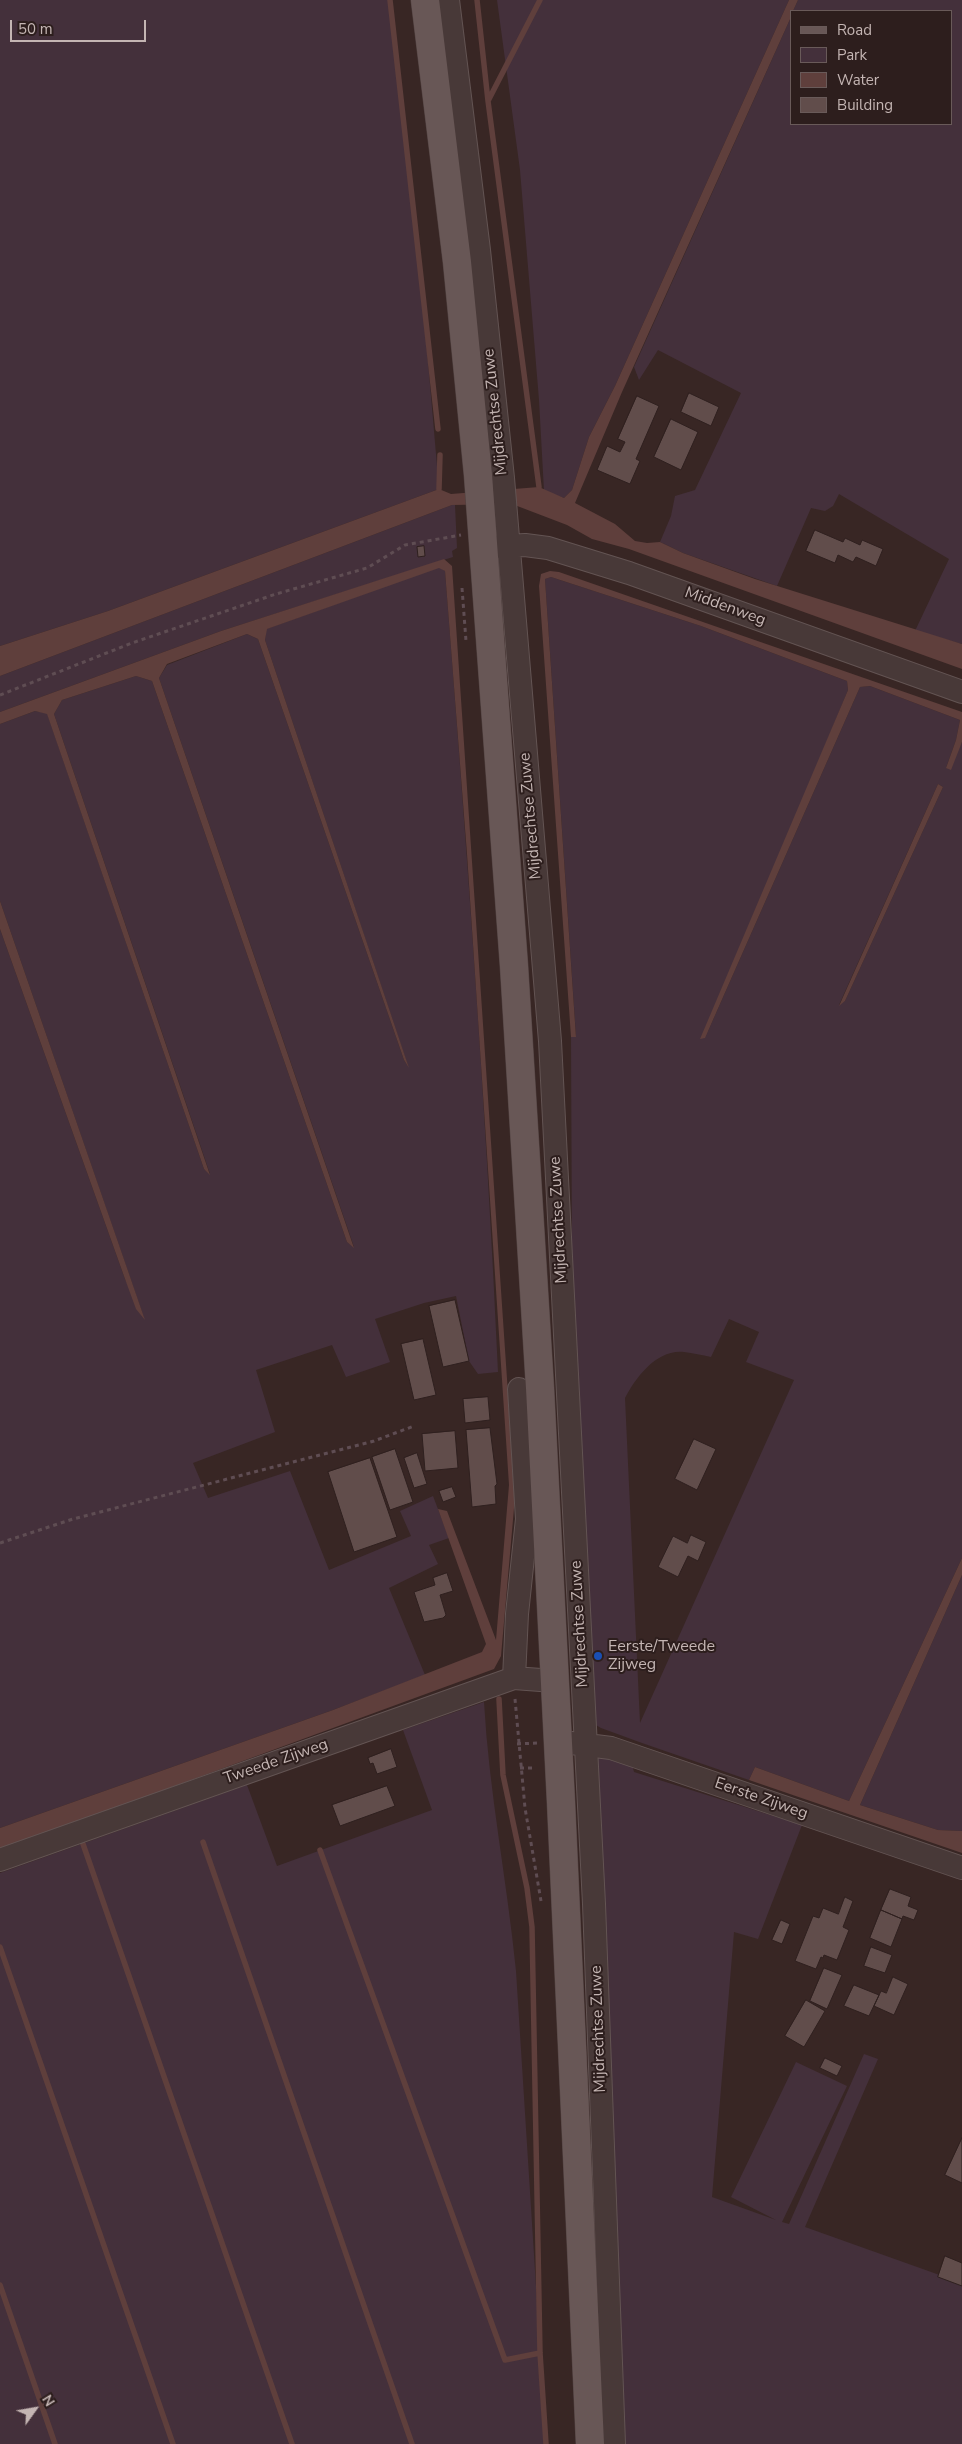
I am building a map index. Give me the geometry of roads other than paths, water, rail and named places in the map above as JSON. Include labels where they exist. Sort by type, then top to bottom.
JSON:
[{"type":"main road","name":"Mijdrechtse Zuwe","points":[[425,0],[457,262],[490,476],[479,510],[484,543],[514,966],[540,1378],[590,2444]]},
{"type":"street","name":"Mijdrechtse Zuwe","points":[[448,0],[479,250],[490,476],[506,516],[484,543],[550,1041],[594,1904],[614,2444]]},
{"type":"street","name":"Middenweg","points":[[484,543],[548,548],[629,573],[962,692]]},
{"type":"street","points":[[514,1678],[517,1614],[527,1519],[519,1389]]},
{"type":"street","name":"Tweede Zijweg","points":[[0,1860],[514,1678],[554,1681]]},
{"type":"street","name":"Eerste Zijweg","points":[[558,1743],[586,1744],[611,1748],[962,1868]]},
{"type":"water","points":[[789,0],[798,0],[793,10],[790,10],[790,19],[622,392],[575,503],[615,524],[635,541],[647,543],[660,542],[683,553],[755,579],[962,644],[962,669],[629,549],[592,539],[567,525],[512,504],[452,505],[0,676],[0,646],[108,611],[439,489],[451,494],[539,487],[564,498],[572,490],[589,437],[615,386]]},
{"type":"water","points":[[444,559],[452,566],[515,1497],[501,1656],[494,1669],[0,1850],[0,1828],[333,1710],[482,1652],[486,1644],[438,1509],[447,1511],[496,1640],[509,1485],[467,854],[445,571],[439,568],[267,629],[265,640],[409,1068],[404,1060],[258,639],[247,634],[167,664],[159,678],[354,1248],[347,1242],[152,681],[136,676],[62,700],[54,714],[210,1175],[204,1169],[47,714],[35,711],[0,724],[0,712],[221,631]]},
{"type":"water","points":[[550,571],[559,572],[962,712],[962,742],[951,770],[946,768],[956,740],[960,720],[870,686],[860,687],[705,1038],[700,1039],[848,690],[847,681],[701,626],[551,577],[545,579],[576,1037],[571,1037],[539,586],[541,574]]},
{"type":"water","points":[[938,784],[943,787],[845,1001],[839,1006]]},
{"type":"water","points":[[0,901],[145,1320],[136,1309],[0,929]]},
{"type":"water","points":[[962,1558],[962,1575],[860,1805],[938,1830],[962,1831],[962,1853],[749,1780],[755,1767],[849,1801]]},
{"type":"waterway","points":[[390,0],[438,429]]},
{"type":"waterway","points":[[477,0],[488,101],[540,0]]},
{"type":"waterway","points":[[488,101],[539,487]]},
{"type":"waterway","points":[[439,489],[440,455]]},
{"type":"waterway","points":[[499,1699],[503,1775],[527,1888],[532,1927],[540,2353],[546,2444]]},
{"type":"waterway","points":[[203,1842],[412,2444]]},
{"type":"waterway","points":[[83,1844],[292,2444]]},
{"type":"waterway","points":[[320,1850],[505,2360],[540,2353]]},
{"type":"waterway","points":[[0,1947],[173,2444]]},
{"type":"waterway","points":[[0,2285],[55,2444]]},
{"type":"place","name":"Eerste/Tweede Zijweg","points":[[598,1656]]}]
